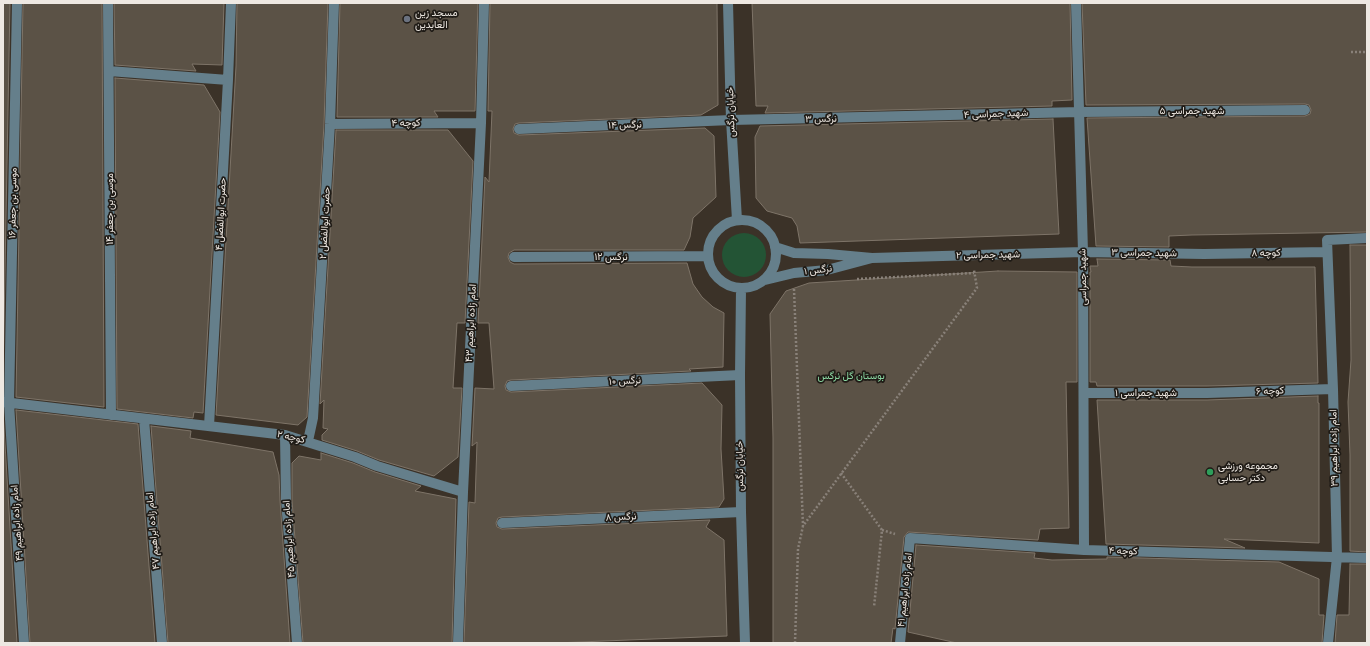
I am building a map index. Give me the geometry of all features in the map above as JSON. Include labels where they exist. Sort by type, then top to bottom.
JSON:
[{"type":"street","name":"موسی بن جعفر ۱۶","points":[[6,402],[17,3]]},
{"type":"street","name":"موسی بن جعفر ۱۴","points":[[108,3],[111,415]]},
{"type":"street","name":"حضرت ابوالفضل ۴","points":[[209,426],[231,3]]},
{"type":"street","name":"حضرت ابوالفضل ۲","points":[[308,441],[313,418],[330,124],[334,3]]},
{"type":"street","name":"امام زاده ابراهیم ۴۳","points":[[458,643],[463,492],[481,123],[484,3]]},
{"type":"street","name":"خیابان نرگس","points":[[728,3],[731,120],[737,220]]},
{"type":"street","name":"شهید جمراسی","points":[[1076,3],[1083,252],[1084,550]]},
{"type":"street","points":[[109,71],[228,80]]},
{"type":"street","name":"شهید جمراسی ۵","points":[[1080,112],[1305,110]]},
{"type":"street","name":"شهید جمراسی ۴","points":[[911,117],[1080,112]]},
{"type":"street","name":"نرگس ۳","points":[[731,120],[911,117]]},
{"type":"street","name":"نرگس ۱۴","points":[[519,129],[731,120]]},
{"type":"street","name":"کوچه ۴","points":[[330,124],[481,123]]},
{"type":"street","points":[[747,220],[757,223],[766,229],[772,237],[775,247],[776,259],[772,271],[765,280],[753,287],[740,289],[730,287],[721,282],[714,275],[709,266],[707,256],[710,240],[715,232],[729,222],[747,220]]},
{"type":"street","points":[[1327,252],[1327,240],[1367,238]]},
{"type":"street","name":"نرگس ۱","points":[[775,247],[794,253],[872,258],[892,257]]},
{"type":"street","name":"شهید جمراسی ۳","points":[[1083,252],[1204,254]]},
{"type":"street","name":"شهید جمراسی ۲","points":[[892,257],[1083,252]]},
{"type":"street","name":"کوچه ۸","points":[[1204,254],[1327,252]]},
{"type":"street","name":"امام زاده ابراهیم ۳۹","points":[[1327,252],[1333,389],[1337,557],[1328,643]]},
{"type":"street","name":"نرگس ۱۲","points":[[514,257],[707,256]]},
{"type":"street","name":"نرگس ۱","points":[[765,280],[794,273],[828,270],[872,258]]},
{"type":"street","name":"خیابان نرگس","points":[[740,289],[741,512],[745,643]]},
{"type":"street","name":"نرگس ۱۰","points":[[511,386],[740,375]]},
{"type":"street","name":"کوچه ۶","points":[[1207,393],[1333,389]]},
{"type":"street","name":"شهید جمراسی ۱","points":[[1084,393],[1207,393]]},
{"type":"street","name":"کوچه ۲","points":[[6,402],[285,435],[308,441],[377,466],[463,492]]},
{"type":"street","name":"امام زاده ابراهیم ۴۹","points":[[6,402],[24,643]]},
{"type":"street","name":"امام زاده ابراهیم ۴۷","points":[[144,419],[162,643]]},
{"type":"street","name":"امام زاده ابراهیم ۴۵","points":[[285,435],[286,500],[297,643]]},
{"type":"street","name":"نرگس ۸","points":[[502,523],[741,512]]},
{"type":"street","name":"کوچه ۴","points":[[910,538],[1084,550],[1367,558]]},
{"type":"street","name":"امام زاده ابراهیم ۴۱","points":[[902,643],[910,538]]},
{"type":"path","points":[[1351,52],[1367,52]]},
{"type":"path","points":[[803,526],[977,288],[974,273],[974,255]]},
{"type":"path","points":[[857,279],[974,273]]},
{"type":"path","points":[[794,283],[803,526],[798,549],[795,643]]},
{"type":"path","points":[[841,473],[882,530],[874,607]]},
{"type":"green space","points":[[744,233],[756,237],[762,243],[766,255],[762,267],[756,273],[744,277],[732,273],[726,267],[722,255],[726,243],[732,237]]},
{"type":"building","points":[[3,3],[10,3],[3,378]]},
{"type":"building","points":[[23,3],[102,3],[104,407],[16,397]]},
{"type":"building","points":[[114,3],[224,3],[222,65],[192,64],[196,71],[115,65]]},
{"type":"building","points":[[237,3],[328,3],[324,124],[307,417],[298,425],[216,415],[236,66]]},
{"type":"building","points":[[340,3],[478,3],[475,111],[434,111],[438,117],[337,117]]},
{"type":"building","points":[[490,3],[717,3],[718,105],[701,115],[519,123],[515,124],[513,129],[514,133],[519,135],[705,128],[714,136],[716,197],[693,218],[690,237],[684,250],[514,250],[509,253],[508,257],[510,262],[514,264],[687,263],[693,284],[702,297],[713,307],[724,313],[723,367],[689,369],[691,371],[511,380],[507,381],[505,386],[506,390],[511,392],[702,383],[722,405],[721,449],[724,499],[719,507],[502,517],[498,518],[496,523],[497,527],[502,529],[710,520],[706,527],[724,540],[727,636],[555,643],[464,643],[469,502],[475,503],[477,442],[472,446],[475,388],[494,389],[489,323],[478,323],[485,177],[489,182],[492,111],[488,111]]},
{"type":"building","points":[[752,3],[1070,3],[1072,100],[1052,101],[1052,106],[765,113],[768,106],[756,106]]},
{"type":"building","points":[[1082,3],[1367,3],[1367,232],[1169,236],[1169,247],[1096,246],[1087,118],[1305,116],[1310,114],[1311,110],[1309,105],[1305,104],[1086,105]]},
{"type":"building","points":[[115,78],[204,85],[220,112],[203,413],[194,412],[193,418],[117,409]]},
{"type":"building","points":[[1053,119],[1059,234],[800,243],[797,226],[792,218],[767,211],[756,198],[755,137],[760,126]]},
{"type":"building","points":[[336,130],[448,130],[473,161],[465,323],[457,323],[453,388],[462,388],[458,457],[434,476],[379,460],[357,451],[322,440],[322,435],[328,429],[323,428],[324,400],[320,404]]},
{"type":"building","points":[[1350,245],[1367,245],[1367,552],[1350,551],[1350,455],[1348,402],[1351,360]]},
{"type":"building","points":[[1097,259],[1170,260],[1171,266],[1192,267],[1315,267],[1318,383],[1207,386],[1097,386],[1096,382],[1090,382],[1090,266],[1098,266]]},
{"type":"building","name":"بوستان گل نرگس","points":[[998,271],[1077,272],[1077,382],[1066,382],[1069,528],[1040,529],[1038,540],[908,532],[904,537],[895,629],[893,628],[891,643],[773,643],[773,438],[770,314],[786,291],[809,283]]},
{"type":"building","name":"مجموعه ورزشی دکتر حسابی","points":[[1318,396],[1319,543],[1224,539],[1245,548],[1106,544],[1097,400],[1207,400]]},
{"type":"building","points":[[16,410],[138,424],[155,643],[30,643]]},
{"type":"building","points":[[3,411],[17,643],[3,643]]},
{"type":"building","points":[[151,426],[191,431],[190,438],[273,452],[279,475],[290,643],[168,643]]},
{"type":"building","points":[[321,453],[421,486],[415,491],[456,499],[452,643],[303,643],[292,500],[292,463],[299,456],[321,460]]},
{"type":"building","points":[[916,545],[1035,553],[1034,558],[1052,560],[1107,559],[1107,557],[1279,562],[1319,579],[1319,615],[1324,615],[1322,643],[957,643],[908,632]]},
{"type":"building","points":[[1350,564],[1367,564],[1367,643],[1335,643],[1337,615],[1349,615]]},
{"type":"place","name":"مسجد زین العابدین","points":[[407,19]]},
{"type":"place","name":"مجموعه ورزشی دکتر حسابی","points":[[1210,472]]}]
